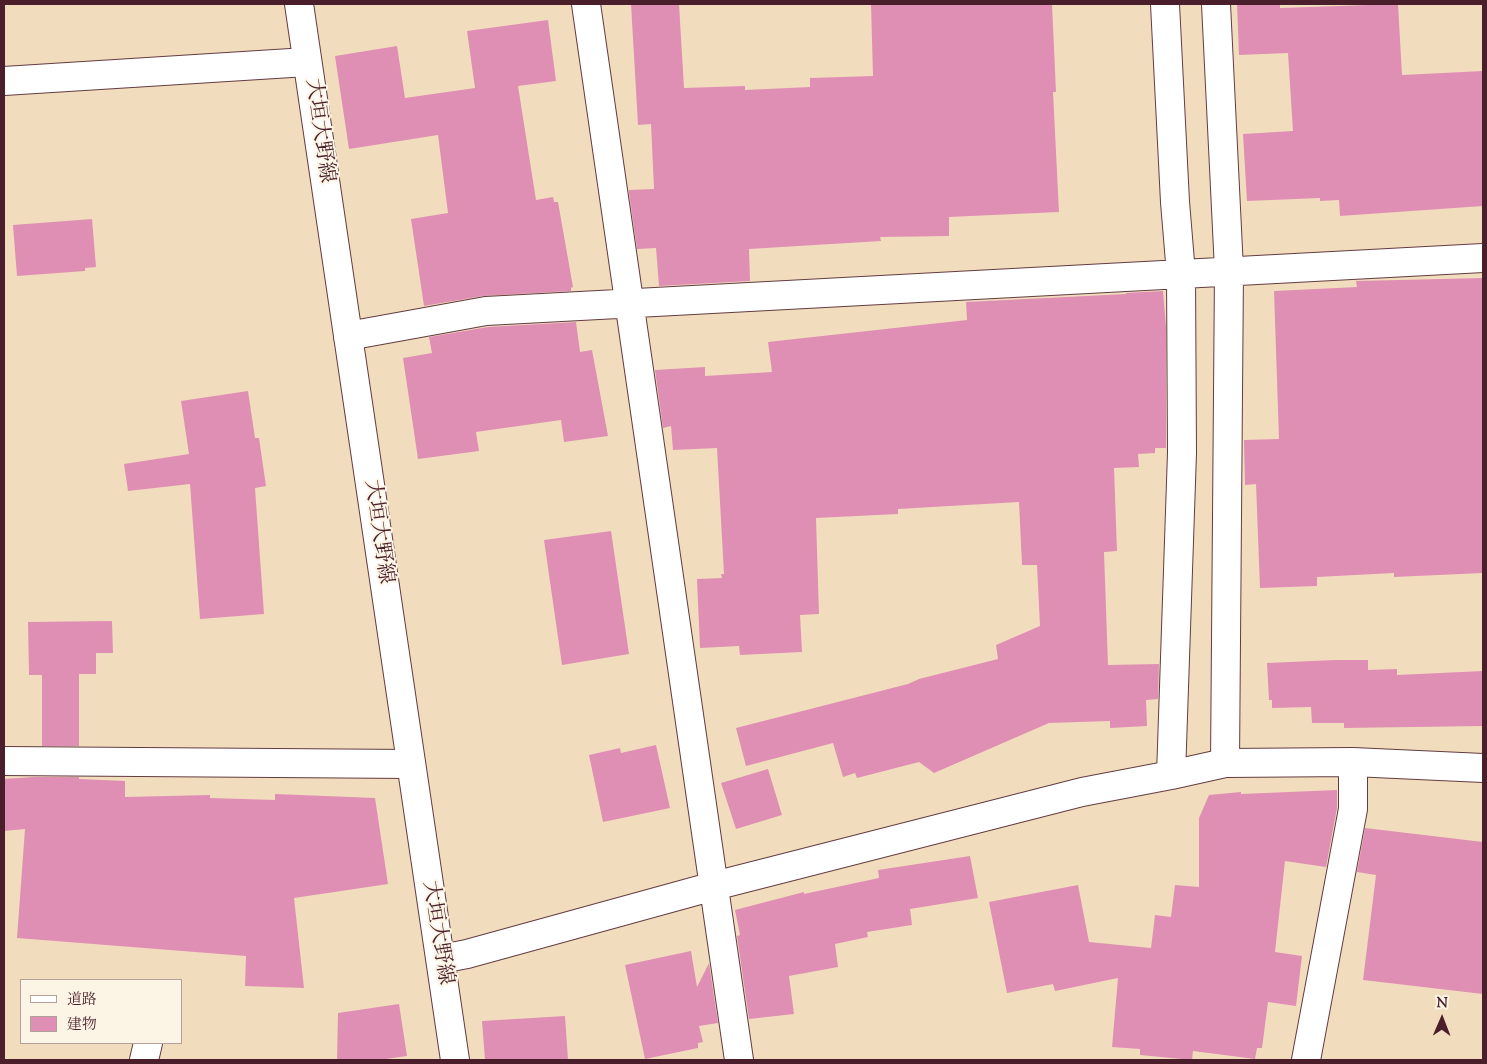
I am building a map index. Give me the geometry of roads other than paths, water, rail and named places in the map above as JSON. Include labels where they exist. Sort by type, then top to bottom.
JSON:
[{"type":"street","name":"大垣大野線","points":[[298,4],[455,1060]]},
{"type":"street","points":[[586,4],[739,1060]]},
{"type":"street","points":[[1165,4],[1175,202],[1181,274],[1182,453],[1171,776]]},
{"type":"street","points":[[1216,4],[1229,270],[1225,763]]},
{"type":"street","points":[[4,81],[308,62]]},
{"type":"street","points":[[348,336],[486,311],[1229,270],[1483,258]]},
{"type":"street","points":[[4,761],[411,764]]},
{"type":"street","points":[[1306,1060],[1353,809],[1352,762]]},
{"type":"street","points":[[440,959],[467,954],[714,886],[1082,792],[1171,776],[1225,763],[1352,762],[1483,768]]},
{"type":"street","points":[[144,1060],[148,1044]]}]
